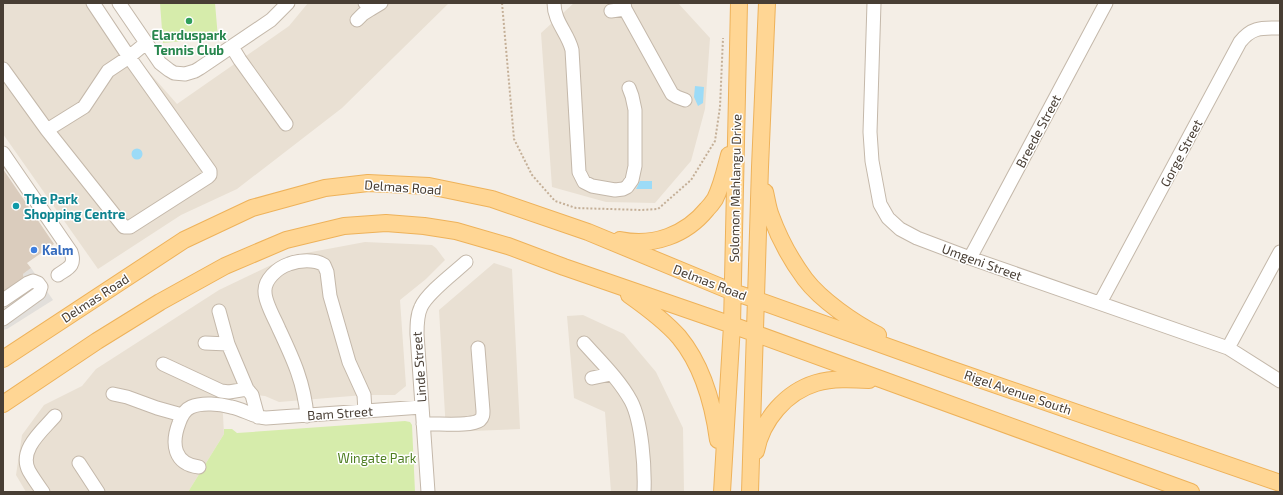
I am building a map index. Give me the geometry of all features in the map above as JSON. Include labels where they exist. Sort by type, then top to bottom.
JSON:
[{"type":"main road","name":"Solomon Mahlangu Drive","points":[[722,484],[732,326],[739,3]]},
{"type":"main road","name":"Solomon Mahlangu Drive","points":[[750,490],[760,167],[767,3]]},
{"type":"main road","points":[[588,232],[627,241],[654,241],[678,234],[693,224],[714,200],[723,180],[736,126]]},
{"type":"main road","points":[[760,167],[770,215],[785,248],[805,280],[826,301],[853,321],[950,369]]},
{"type":"main road","name":"Delmas Road","points":[[3,358],[184,240],[252,208],[325,188],[368,182],[428,186],[492,200],[588,232],[733,292],[757,300]]},
{"type":"main road","points":[[3,404],[97,341],[154,306],[225,266],[286,240],[344,226],[386,223],[424,226],[456,231],[508,246],[1191,492]]},
{"type":"main road","points":[[615,285],[641,303],[664,322],[679,337],[692,355],[702,374],[711,399],[716,422],[722,484]]},
{"type":"main road","name":"Rigel Avenue South","points":[[757,300],[950,369],[1280,483]]},
{"type":"main road","points":[[750,490],[757,446],[765,426],[776,408],[800,389],[816,382],[855,379],[882,380]]},
{"type":"main road","points":[[3,418],[36,381]]},
{"type":"street","points":[[3,69],[47,130],[124,228],[130,227],[208,177],[210,171],[129,57],[93,3]]},
{"type":"street","points":[[118,3],[160,63],[174,73],[181,74],[195,71],[232,47],[271,20],[288,3]]},
{"type":"street","points":[[554,3],[555,14],[572,50],[579,172],[584,182],[592,186],[619,190],[627,187],[632,180],[635,166],[635,110],[629,88]]},
{"type":"street","name":"Umgeni Street","points":[[874,3],[871,151],[880,204],[888,218],[900,229],[917,238],[1228,348],[1280,381]]},
{"type":"street","name":"Breede Street","points":[[970,258],[1106,3]]},
{"type":"street","points":[[357,20],[372,5]]},
{"type":"street","points":[[611,11],[629,11],[648,42],[672,94],[677,98],[686,100]]},
{"type":"street","name":"Gorge Street","points":[[1100,303],[1240,42],[1253,30],[1261,28],[1280,28]]},
{"type":"street","points":[[47,130],[84,107],[108,71],[146,43]]},
{"type":"street","points":[[232,47],[286,124]]},
{"type":"street","points":[[3,153],[71,252],[73,262],[58,275]]},
{"type":"street","points":[[1228,348],[1280,252]]},
{"type":"street","points":[[307,416],[306,400],[299,374],[264,292],[265,285],[268,280],[278,270],[289,264],[303,261],[315,261],[324,265],[327,272],[330,296],[349,362],[364,395],[365,411]]},
{"type":"street","name":"Linde Street","points":[[428,492],[417,325],[419,313],[427,298],[466,262]]},
{"type":"street","points":[[3,300],[30,282],[40,284],[41,291],[37,295],[3,318]]},
{"type":"street","points":[[219,311],[228,344],[247,389],[252,395],[258,417]]},
{"type":"street","points":[[205,343],[228,344]]},
{"type":"street","points":[[584,343],[625,391],[636,414],[645,472],[644,492]]},
{"type":"street","points":[[423,424],[463,424],[479,421],[482,418],[483,411],[478,348]]},
{"type":"street","points":[[163,364],[221,391],[229,392],[247,389]]},
{"type":"street","points":[[592,378],[611,374]]},
{"type":"street","points":[[113,394],[127,397],[182,415]]},
{"type":"street","points":[[199,467],[191,466],[184,462],[174,447],[175,435],[182,415],[187,409],[192,406],[210,405],[232,407],[258,417]]},
{"type":"street","name":"Bam Street","points":[[258,417],[307,416],[422,407]]},
{"type":"street","points":[[43,492],[29,471],[25,457],[29,447],[55,416]]},
{"type":"street","points":[[79,463],[98,492]]},
{"type":"path","points":[[502,3],[514,139],[532,175],[555,201],[576,208],[641,210],[658,209],[691,180],[715,141],[720,107],[724,38]]},
{"type":"shaded area","points":[[3,3],[101,3],[133,54],[177,104],[289,26],[308,3],[449,3],[342,108],[237,189],[181,215],[98,269],[3,134]]},
{"type":"shaded area","points":[[574,3],[678,3],[710,38],[705,109],[691,161],[655,203],[606,202],[552,187],[541,33]]},
{"type":"shaded area","points":[[365,242],[432,245],[445,260],[426,279],[400,300],[406,386],[395,395],[364,395],[279,402],[265,396],[241,394],[222,397],[224,434],[188,492],[26,492],[16,475],[22,435],[44,405],[82,386],[96,369],[219,290],[290,256]]},
{"type":"shaded area","points":[[494,263],[512,269],[520,429],[446,432],[439,310]]},
{"type":"shaded area","points":[[31,268],[53,300],[7,329],[3,330],[3,293],[24,278],[23,274]]},
{"type":"shaded area","points":[[583,315],[624,334],[656,372],[683,428],[684,492],[611,492],[605,412],[574,398],[567,316]]},
{"type":"green space","name":"Elarduspark Tennis Club","points":[[160,3],[215,3],[218,38],[163,43]]},
{"type":"green space","name":"Wingate Park","points":[[405,421],[410,422],[412,425],[415,492],[188,492],[224,434],[224,429],[232,429],[237,433]]},
{"type":"water","points":[[695,86],[704,87],[703,103],[698,106],[694,97]]},
{"type":"water","points":[[135,149],[139,149],[141,150],[141,158],[135,159],[132,156],[132,152]]},
{"type":"water","points":[[640,181],[652,181],[652,189],[636,189]]},
{"type":"building","name":"The Park Shopping Centre","points":[[3,169],[54,244],[27,263],[31,268],[23,274],[24,279],[3,293]]},
{"type":"place","name":"Elarduspark Tennis Club","points":[[189,21]]},
{"type":"place","name":"The Park Shopping Centre","points":[[16,206]]},
{"type":"place","name":"Kalm","points":[[34,250]]}]
